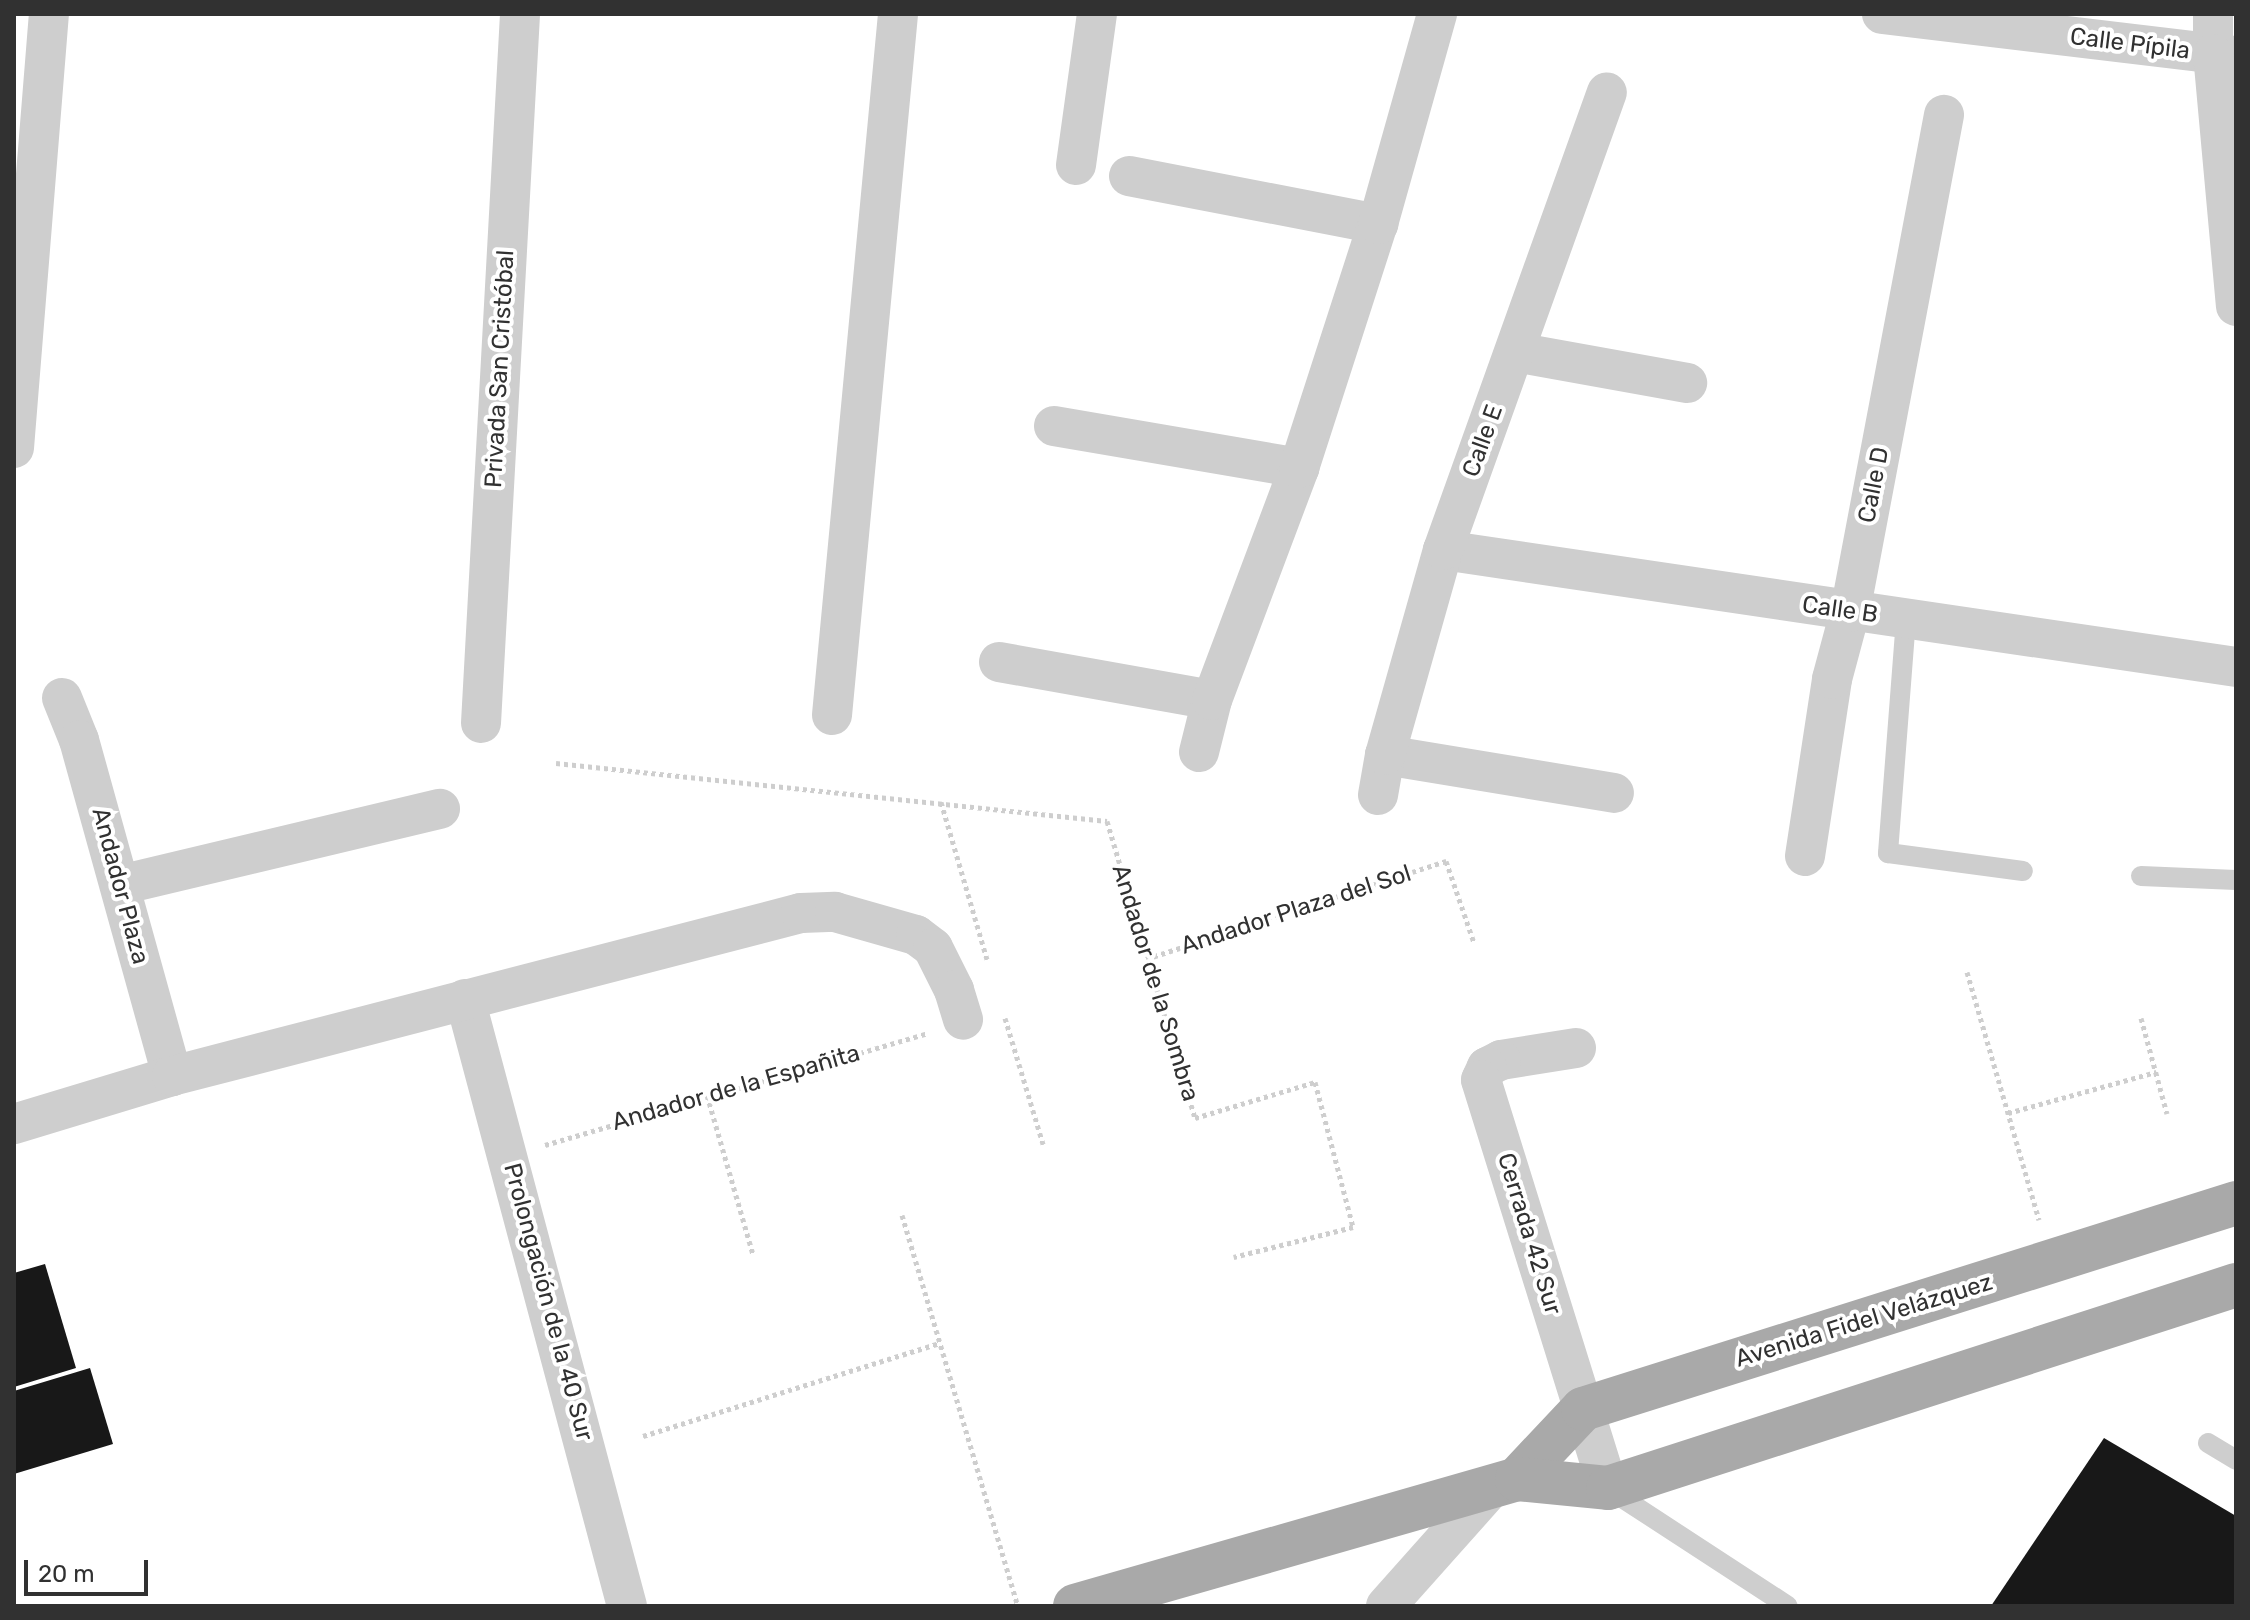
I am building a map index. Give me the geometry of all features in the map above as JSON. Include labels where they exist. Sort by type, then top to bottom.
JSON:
[{"type":"main road","name":"Avenida Fidel Velázquez","points":[[1504,1484],[1583,1409],[2236,1203]]},
{"type":"main road","points":[[1075,1606],[1504,1484],[1608,1488],[2236,1285]]},
{"type":"street","points":[[14,448],[49,14]]},
{"type":"street","name":"Privada San Cristóbal","points":[[481,723],[520,14]]},
{"type":"street","points":[[832,715],[898,14]]},
{"type":"street","points":[[1076,165],[1097,14]]},
{"type":"street","points":[[1199,752],[1212,700],[1299,468],[1378,224],[1437,14]]},
{"type":"street","name":"Calle Pípila","points":[[1882,14],[1983,20],[2224,55]]},
{"type":"street","points":[[2213,14],[2224,55],[2236,306]]},
{"type":"street","name":"Calle E","points":[[1378,795],[1385,755],[1443,550],[1607,93]]},
{"type":"street","name":"Calle D","points":[[1805,856],[1832,679],[1850,612],[1944,115]]},
{"type":"street","points":[[1129,176],[1378,224]]},
{"type":"street","points":[[1515,352],[1687,383]]},
{"type":"street","points":[[1054,426],[1299,468]]},
{"type":"street","name":"Calle B","points":[[1443,550],[2236,667]]},
{"type":"street","points":[[999,662],[1212,700]]},
{"type":"street","name":"Andador Plaza","points":[[62,698],[79,740],[172,1076]]},
{"type":"street","points":[[1385,755],[1614,793]]},
{"type":"street","points":[[120,885],[440,809]]},
{"type":"street","points":[[14,1124],[172,1076],[801,913],[819,911],[835,912],[916,935],[933,948],[954,990],[963,1020]]},
{"type":"street","name":"Prolongación de la 40 Sur","points":[[465,999],[627,1606]]},
{"type":"street","name":"Cerrada 42 Sur","points":[[1576,1048],[1501,1060],[1487,1067],[1481,1080],[1608,1488]]},
{"type":"street","points":[[1386,1606],[1504,1484]]},
{"type":"lane","points":[[1906,619],[1888,853],[2023,871]]},
{"type":"lane","points":[[2141,876],[2236,880]]},
{"type":"lane","points":[[2208,1443],[2236,1460]]},
{"type":"lane","points":[[1608,1488],[1788,1606]]},
{"type":"path","name":"Andador de la Sombra","points":[[556,763],[1107,821],[1195,1118],[1315,1082],[1353,1227],[1234,1257]]},
{"type":"path","name":"Andador Plaza del Sol","points":[[1146,959],[1446,861],[1474,943]]},
{"type":"path","points":[[1967,972],[2052,1263]]},
{"type":"path","points":[[2141,1018],[2167,1114]]},
{"type":"path","name":"Andador de la Españita","points":[[509,1156],[963,1020]]},
{"type":"path","points":[[2008,1113],[2156,1072]]},
{"type":"path","points":[[707,1095],[753,1254]]},
{"type":"path","points":[[902,1215],[1018,1606]]},
{"type":"path","points":[[643,1436],[940,1343]]},
{"type":"building","points":[[45,1264],[76,1368],[14,1387],[14,1273]]},
{"type":"building","points":[[90,1368],[113,1444],[14,1474],[14,1391]]},
{"type":"building","points":[[2104,1438],[2236,1516],[2236,1606],[1991,1606]]}]
